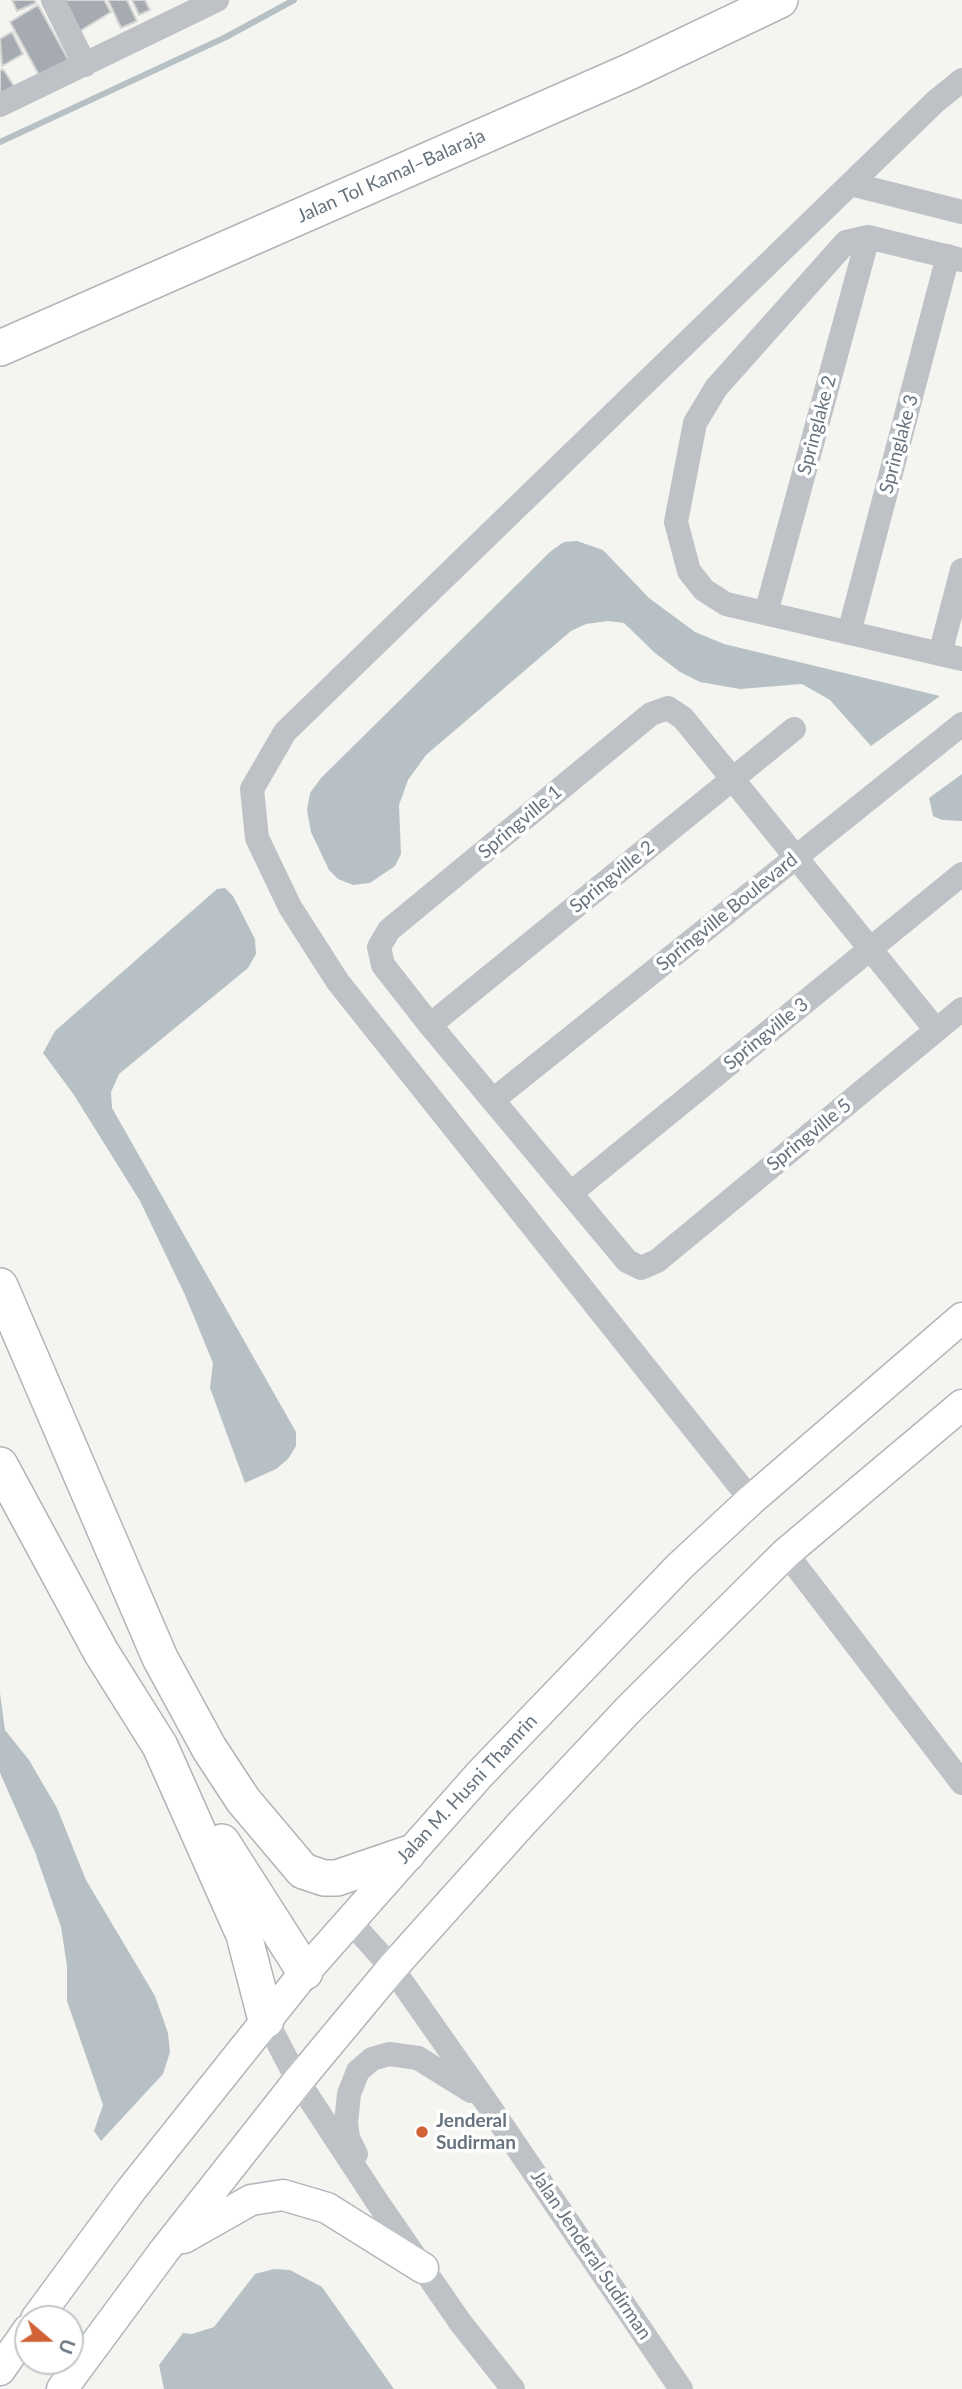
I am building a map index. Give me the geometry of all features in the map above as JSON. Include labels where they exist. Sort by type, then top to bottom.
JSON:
[{"type":"highway","name":"Jalan Tol Kamal–Balaraja","points":[[0,348],[631,71],[780,0]]},
{"type":"highway","points":[[0,1286],[165,1667],[226,1775],[281,1847],[303,1871],[324,1878],[337,1878],[407,1854]]},
{"type":"highway","points":[[2,1468],[101,1652],[305,1972]]},
{"type":"highway","points":[[160,1746],[244,1935],[266,2020]]},
{"type":"main road","name":"Jalan M. Husni Thamrin","points":[[46,2305],[131,2190],[266,2020],[407,1854],[612,1634],[751,1500],[962,1318]]},
{"type":"main road","points":[[62,2389],[164,2251],[298,2081],[392,1968],[620,1720],[786,1553],[962,1405]]},
{"type":"main road","points":[[164,2251],[235,2207],[267,2196],[283,2195],[313,2202],[334,2211],[422,2268]]},
{"type":"main road","points":[[0,2370],[14,2350]]},
{"type":"street","points":[[53,0],[85,65]]},
{"type":"street","points":[[0,106],[217,0]]},
{"type":"street","points":[[751,1500],[338,982],[290,907],[257,838],[252,789],[285,732],[936,101],[962,80]]},
{"type":"street","points":[[851,184],[962,212]]},
{"type":"street","points":[[955,258],[869,237],[846,242],[716,388],[695,423],[676,522],[689,571],[704,590],[726,604],[951,657],[962,570]]},
{"type":"street","name":"Springlake 2","points":[[766,613],[869,237]]},
{"type":"street","name":"Springlake 3","points":[[849,633],[955,258]]},
{"type":"street","name":"Springville 1","points":[[430,1025],[383,965],[379,947],[389,930],[651,714],[668,708],[683,718],[732,779]]},
{"type":"street","name":"Springville Boulevard","points":[[493,1100],[962,723]]},
{"type":"street","name":"Springville 2","points":[[430,1025],[794,729]]},
{"type":"street","points":[[732,779],[936,1030]]},
{"type":"street","name":"Springville 3","points":[[571,1193],[962,874]]},
{"type":"street","name":"Springville 5","points":[[571,1193],[627,1261],[641,1268],[657,1261],[962,1009]]},
{"type":"street","points":[[430,1025],[571,1193]]},
{"type":"street","points":[[786,1553],[962,1783]]},
{"type":"street","name":"Jalan Jenderal Sudirman","points":[[349,1920],[392,1968],[681,2389]]},
{"type":"street","points":[[266,2020],[298,2081],[378,2203],[422,2268],[513,2389]]},
{"type":"street","points":[[378,2203],[348,2138],[346,2123],[353,2080],[365,2064],[388,2054],[418,2058],[450,2076],[489,2106]]},
{"type":"shaded area","points":[[577,541],[603,550],[649,598],[695,632],[724,644],[940,696],[871,746],[830,700],[802,684],[740,689],[700,682],[680,672],[655,653],[624,623],[608,621],[586,624],[571,631],[426,755],[408,780],[399,805],[401,854],[395,866],[370,883],[353,885],[338,879],[329,870],[311,832],[307,810],[310,793],[321,778],[551,551],[564,542]]},
{"type":"shaded area","points":[[962,774],[962,821],[942,820],[933,816],[929,798]]},
{"type":"shaded area","points":[[225,888],[233,896],[255,939],[256,954],[248,968],[119,1074],[111,1092],[112,1108],[296,1432],[296,1446],[288,1459],[276,1469],[245,1483],[210,1388],[213,1363],[185,1295],[140,1201],[74,1095],[43,1053],[55,1031],[217,889]]},
{"type":"shaded area","points":[[0,1693],[5,1730],[29,1760],[57,1808],[86,1880],[155,1996],[168,2033],[170,2052],[163,2074],[101,2141],[94,2131],[103,2105],[67,2001],[67,1966],[61,1927],[35,1852],[0,1773]]},
{"type":"shaded area","points":[[274,2269],[290,2270],[322,2287],[394,2389],[164,2389],[159,2365],[183,2333],[192,2334],[214,2327],[255,2274]]},
{"type":"building","points":[[12,0],[34,0],[36,3],[17,11]]},
{"type":"building","points":[[62,0],[104,0],[111,12],[80,31]]},
{"type":"building","points":[[108,0],[127,0],[137,21],[121,28]]},
{"type":"building","points":[[132,0],[145,0],[150,10],[139,15]]},
{"type":"building","points":[[38,5],[69,61],[40,77],[10,22]]},
{"type":"building","points":[[12,32],[23,54],[2,66],[0,39]]},
{"type":"building","points":[[3,69],[14,86],[0,95],[0,71]]},
{"type":"waterway","points":[[0,142],[226,37],[294,0]]},
{"type":"place","name":"Jenderal Sudirman","points":[[422,2132]]}]
